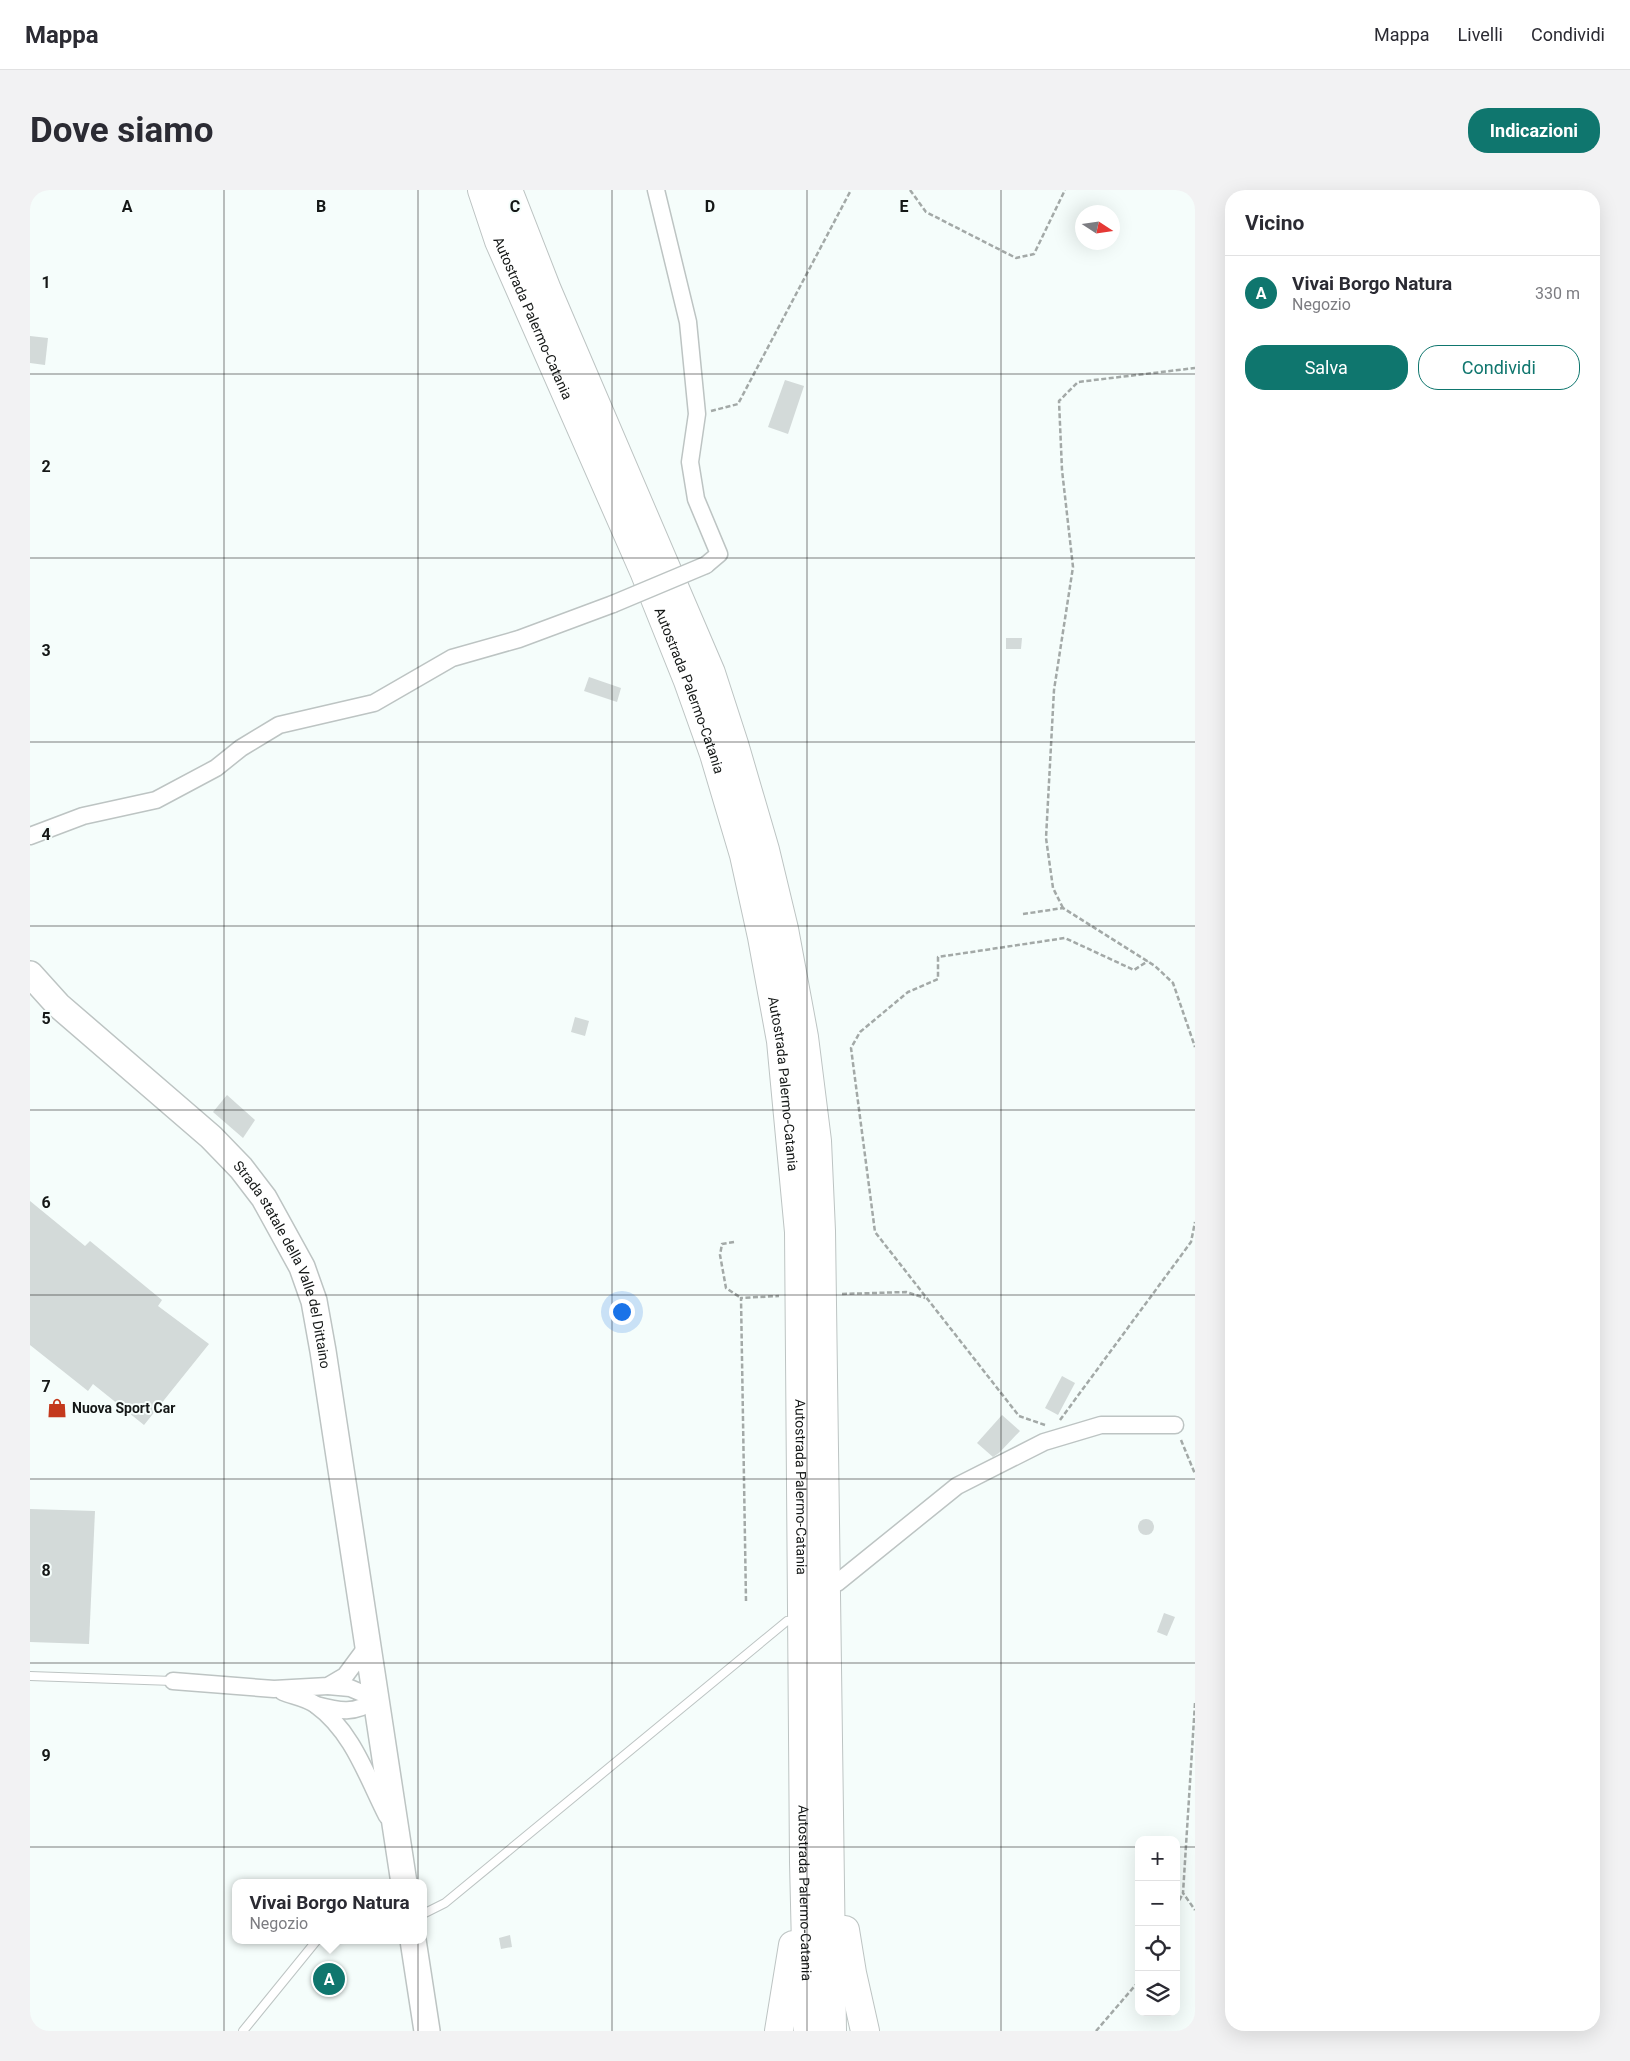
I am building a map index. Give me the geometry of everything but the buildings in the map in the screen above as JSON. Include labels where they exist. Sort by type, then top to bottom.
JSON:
[{"type":"highway","name":"Autostrada Palermo-Catania","points":[[496,193],[711,673],[762,841],[784,929],[804,1037],[817,1140],[821,1241],[832,2031]]},
{"type":"highway","name":"Autostrada Palermo-Catania","points":[[496,193],[499,241],[644,571],[688,681],[714,754],[744,855],[762,937],[781,1040],[799,1232],[804,1862],[808,2031]]},
{"type":"highway","points":[[826,1620],[840,1731],[845,1929],[852,1973],[865,2031]]},
{"type":"highway","points":[[779,2031],[804,1862]]},
{"type":"main road","name":"Strada statale della Valle del Dittaino","points":[[30,974],[58,1005],[211,1137],[241,1168],[264,1198],[302,1267],[314,1301],[323,1351],[396,1836]]},
{"type":"main road","points":[[396,1836],[403,1879]]},
{"type":"main road","points":[[414,1944],[427,2031]]},
{"type":"street","points":[[30,836],[83,816],[156,800],[216,768],[241,748],[279,725],[374,703],[452,658],[519,639],[613,604],[706,565],[720,554],[696,499],[690,462],[697,414],[688,322],[656,190]]},
{"type":"street","points":[[837,1582],[957,1486],[1044,1442],[1102,1425],[1175,1425]]},
{"type":"street","points":[[328,1686],[344,1676],[368,1645]]},
{"type":"street","points":[[173,1681],[274,1689],[328,1686],[350,1688],[376,1699]]},
{"type":"street","points":[[274,1689],[316,1705],[349,1711],[365,1707],[376,1699]]},
{"type":"street","points":[[316,1705],[343,1733],[362,1762],[396,1836]]},
{"type":"lane","points":[[427,1912],[445,1903],[787,1621]]},
{"type":"lane","points":[[30,1676],[173,1681]]},
{"type":"lane","points":[[243,2031],[315,1944]]},
{"type":"path","points":[[697,414],[738,404],[851,190]]},
{"type":"path","points":[[910,190],[926,212],[1016,258],[1034,254],[1065,190]]},
{"type":"path","points":[[1195,368],[1078,382],[1059,400],[1062,470],[1073,567],[1054,690],[1046,838],[1053,888],[1063,908],[1148,961],[1173,983],[1195,1047]]},
{"type":"path","points":[[1023,914],[1063,908]]},
{"type":"path","points":[[1054,1429],[1019,1416],[875,1232],[851,1048],[860,1032],[908,992],[938,979],[938,957],[1065,938],[1134,970],[1148,961]]},
{"type":"path","points":[[1191,1242],[1195,1222]]},
{"type":"path","points":[[1044,1442],[1195,1238]]},
{"type":"path","points":[[734,1242],[722,1244],[720,1255],[726,1288],[741,1298],[783,1296]]},
{"type":"path","points":[[838,1294],[906,1292],[926,1299]]},
{"type":"path","points":[[741,1298],[746,1601]]},
{"type":"path","points":[[1175,1425],[1195,1474]]},
{"type":"path","points":[[1180,1899],[1183,1893],[1195,1703]]},
{"type":"path","points":[[1183,1893],[1195,1910]]},
{"type":"path","points":[[1096,2031],[1135,1986]]},
{"type":"place","name":"Nuova Sport Car","points":[[57,1408]]},
{"type":"place","name":"Vivai Borgo Natura","points":[[329,1979]]}]
